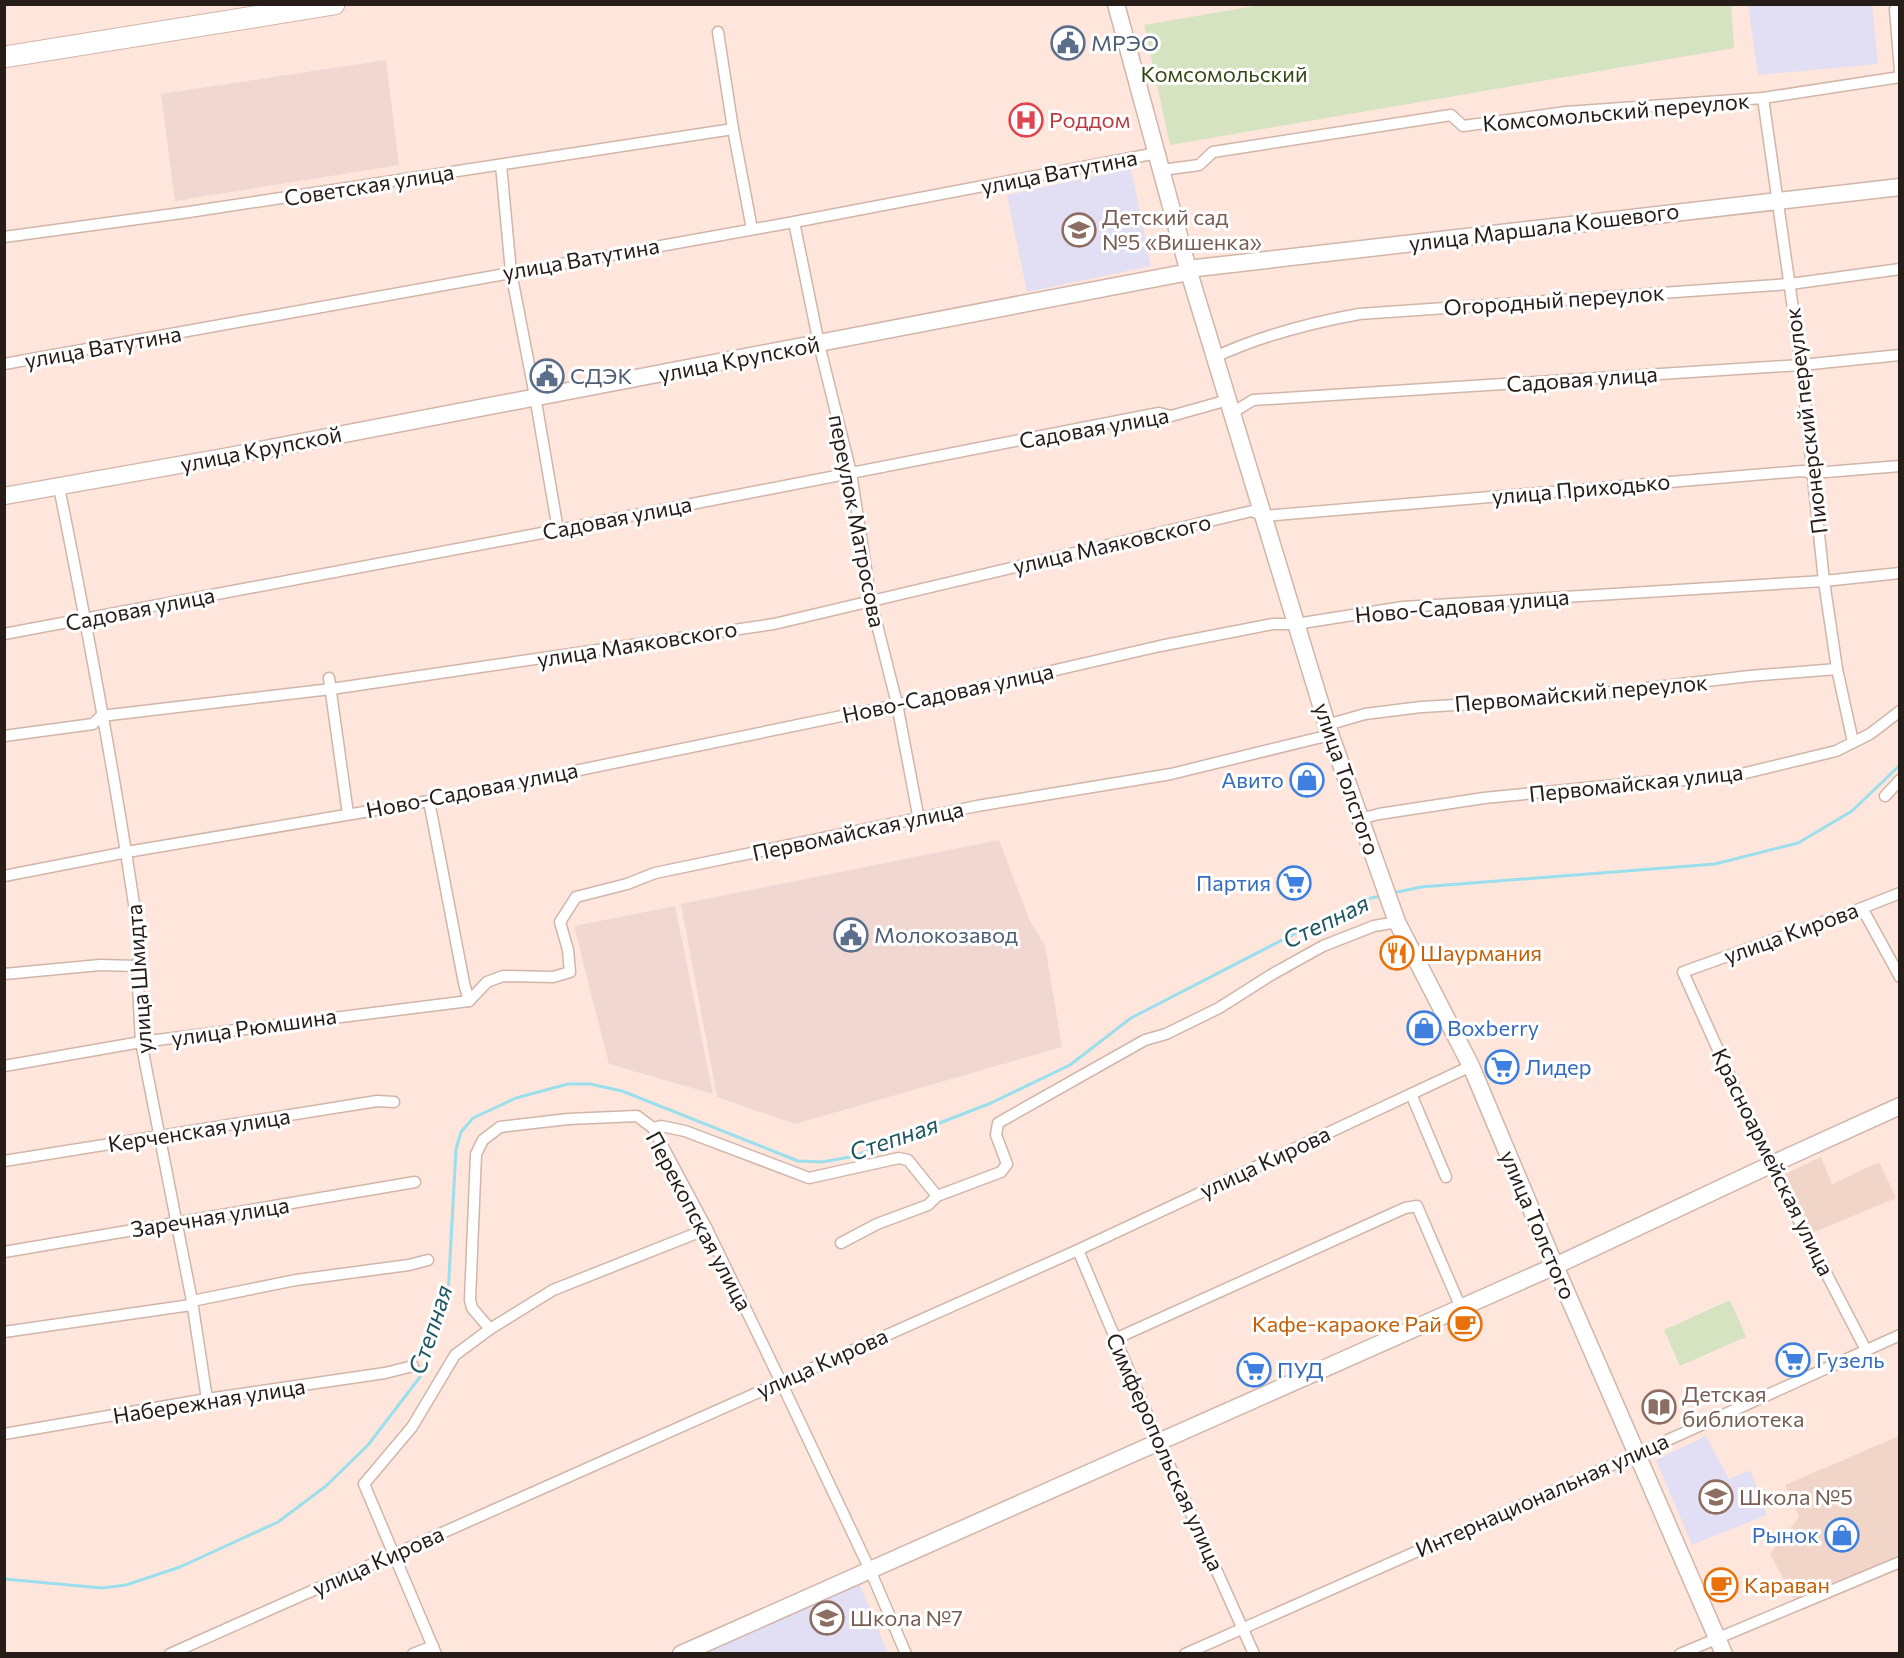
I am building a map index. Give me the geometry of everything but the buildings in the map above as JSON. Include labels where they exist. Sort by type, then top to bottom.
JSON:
[{"type":"highway","points":[[4,57],[334,4]]},
{"type":"main road","name":"улица Толстого","points":[[1116,4],[1189,271],[1328,730],[1396,918],[1471,1066],[1555,1266],[1724,1653]]},
{"type":"main road","name":"улица Маршала Кошевого","points":[[1189,271],[1899,187]]},
{"type":"main road","name":"улица Крупской","points":[[4,496],[819,344],[1189,271]]},
{"type":"main road","points":[[681,1653],[1555,1266],[1899,1107]]},
{"type":"street","points":[[1897,7],[1899,71]]},
{"type":"street","points":[[718,32],[752,229]]},
{"type":"street","name":"Комсомольский переулок","points":[[1162,170],[1199,165],[1213,152],[1451,115],[1463,126],[1566,112],[1763,98],[1899,77]]},
{"type":"street","name":"Пионерский переулок","points":[[1763,98],[1801,365],[1824,581],[1837,669],[1853,742]]},
{"type":"street","name":"Советская улица","points":[[4,237],[189,212],[733,129]]},
{"type":"street","name":"улица Ватутина","points":[[4,364],[794,222],[1156,153]]},
{"type":"street","points":[[501,165],[511,272],[558,530]]},
{"type":"street","name":"переулок Матросова","points":[[794,222],[819,344],[850,473],[871,601],[897,704],[919,820]]},
{"type":"street","name":"Огородный переулок","points":[[1215,357],[1249,342],[1321,321],[1359,314],[1790,284],[1899,269]]},
{"type":"street","name":"Садовая улица","points":[[4,634],[558,530],[1160,413],[1171,416],[1253,400],[1801,365],[1899,355]]},
{"type":"street","name":"улица Приходько","points":[[1263,516],[1802,471],[1814,473],[1899,466]]},
{"type":"street","name":"улица Шмидта","points":[[59,487],[127,852],[141,952],[137,966],[141,1042],[191,1303],[207,1400]]},
{"type":"street","name":"улица Маяковского","points":[[4,736],[93,724],[101,716],[774,624],[1252,511],[1263,516]]},
{"type":"street","name":"Ново-Садовая улица","points":[[4,876],[127,852],[429,801],[974,689],[1160,646],[1273,624],[1296,624],[1403,607],[1824,581],[1899,573]]},
{"type":"street","name":"Первомайский переулок","points":[[1328,730],[1365,714],[1421,707],[1544,700],[1750,676],[1837,669]]},
{"type":"street","points":[[330,684],[348,814]]},
{"type":"street","name":"Первомайская улица","points":[[1360,819],[1484,798],[1646,782],[1725,778],[1836,751],[1869,734],[1899,711]]},
{"type":"street","name":"Первомайская улица","points":[[469,1001],[487,981],[503,976],[554,977],[570,972],[560,922],[576,897],[627,884],[655,873],[977,807],[1170,774],[1328,730]]},
{"type":"street","points":[[1885,796],[1899,780]]},
{"type":"street","points":[[429,801],[469,1001]]},
{"type":"street","name":"улица Кирова","points":[[1683,972],[1899,893]]},
{"type":"street","points":[[1862,908],[1899,977]]},
{"type":"street","points":[[841,1243],[877,1224],[928,1205],[937,1196],[1001,1172],[1007,1164],[996,1135],[998,1123],[1033,1102],[1145,1040],[1166,1034],[1219,1008],[1323,946],[1396,918]]},
{"type":"street","points":[[4,974],[100,965],[137,966]]},
{"type":"street","name":"Красноармейская улица","points":[[1683,972],[1770,1165],[1866,1350]]},
{"type":"street","name":"улица Рюмшина","points":[[4,1066],[141,1042],[469,1001]]},
{"type":"street","name":"улица Кирова","points":[[170,1653],[1078,1250],[1471,1066]]},
{"type":"street","points":[[1411,1094],[1446,1177]]},
{"type":"street","name":"Керченская улица","points":[[4,1161],[377,1101],[394,1102]]},
{"type":"street","name":"Перекопская улица","points":[[490,1329],[472,1308],[470,1300],[476,1154],[483,1140],[500,1127],[600,1116],[637,1116],[653,1128],[707,1229],[870,1570],[906,1653]]},
{"type":"street","points":[[653,1128],[661,1126],[685,1131],[809,1178],[899,1158],[908,1160],[937,1196]]},
{"type":"street","name":"Заречная улица","points":[[4,1252],[415,1182]]},
{"type":"street","points":[[1115,1339],[1405,1208],[1417,1206],[1461,1308]]},
{"type":"street","points":[[413,1653],[434,1650],[364,1484],[412,1427],[455,1355],[490,1329],[553,1290],[707,1229]]},
{"type":"street","name":"Симферопольская улица","points":[[1078,1250],[1159,1442],[1254,1653]]},
{"type":"street","points":[[4,1332],[191,1303],[296,1280],[410,1265],[428,1260]]},
{"type":"street","name":"Интернациональная улица","points":[[1185,1653],[1637,1454],[1899,1335]]},
{"type":"street","name":"Набережная улица","points":[[4,1434],[385,1373],[413,1366]]},
{"type":"street","points":[[1680,1653],[1899,1562]]},
{"type":"shaded area","points":[[1748,5],[1872,5],[1878,64],[1758,75]]},
{"type":"shaded area","points":[[386,60],[399,165],[175,201],[161,94]]},
{"type":"shaded area","name":"Детский сад №5 «Вишенка»","points":[[1131,169],[1151,266],[1027,292],[1007,195]]},
{"type":"shaded area","name":"Молокозавод","points":[[999,840],[1030,921],[1045,946],[1062,1047],[795,1124],[717,1097],[681,904]]},
{"type":"shaded area","points":[[675,906],[713,1094],[609,1064],[574,926]]},
{"type":"shaded area","points":[[1821,1157],[1832,1184],[1879,1162],[1896,1198],[1812,1233],[1781,1176]]},
{"type":"shaded area","name":"Школа №5","points":[[1706,1436],[1729,1479],[1750,1470],[1767,1515],[1692,1545],[1656,1460]]},
{"type":"shaded area","name":"Рынок","points":[[1899,1436],[1899,1570],[1801,1611],[1770,1554],[1799,1517],[1785,1485]]},
{"type":"shaded area","name":"Школа №7","points":[[859,1583],[888,1653],[702,1654]]},
{"type":"green space","name":"Комсомольский","points":[[1266,4],[1731,5],[1734,48],[1170,145],[1144,25]]},
{"type":"green space","points":[[1730,1300],[1746,1337],[1680,1366],[1664,1330]]},
{"type":"waterway","name":"Степная","points":[[1393,893],[1421,887],[1715,864],[1798,843],[1852,811],[1900,765]]},
{"type":"waterway","name":"Степная","points":[[4,1579],[102,1588],[126,1585],[180,1567],[278,1522],[326,1486],[368,1445],[420,1377],[448,1295],[456,1149],[461,1132],[473,1118],[516,1098],[568,1084],[590,1084],[622,1091],[798,1161],[822,1162],[855,1156],[991,1103],[1070,1065],[1131,1018],[1284,939],[1371,898],[1381,896]]},
{"type":"place","name":"МРЭО","points":[[1068,43]]},
{"type":"place","name":"Роддом","points":[[1026,120]]},
{"type":"place","name":"Детский сад №5 «Вишенка»","points":[[1079,230]]},
{"type":"place","name":"СДЭК","points":[[547,376]]},
{"type":"place","name":"Авито","points":[[1307,780]]},
{"type":"place","name":"Партия","points":[[1294,883]]},
{"type":"place","name":"Молокозавод","points":[[851,935]]},
{"type":"place","name":"Шаурмания","points":[[1397,953]]},
{"type":"place","name":"Boxberry","points":[[1424,1028]]},
{"type":"place","name":"Лидер","points":[[1502,1067]]},
{"type":"place","name":"Кафе-караоке Рай","points":[[1465,1324]]},
{"type":"place","name":"Гузель","points":[[1793,1360]]},
{"type":"place","name":"ПУД","points":[[1254,1370]]},
{"type":"place","name":"Детская библиотека","points":[[1659,1407]]},
{"type":"place","name":"Школа №5","points":[[1716,1497]]},
{"type":"place","name":"Рынок","points":[[1842,1535]]},
{"type":"place","name":"Караван","points":[[1721,1585]]},
{"type":"place","name":"Школа №7","points":[[827,1618]]}]
